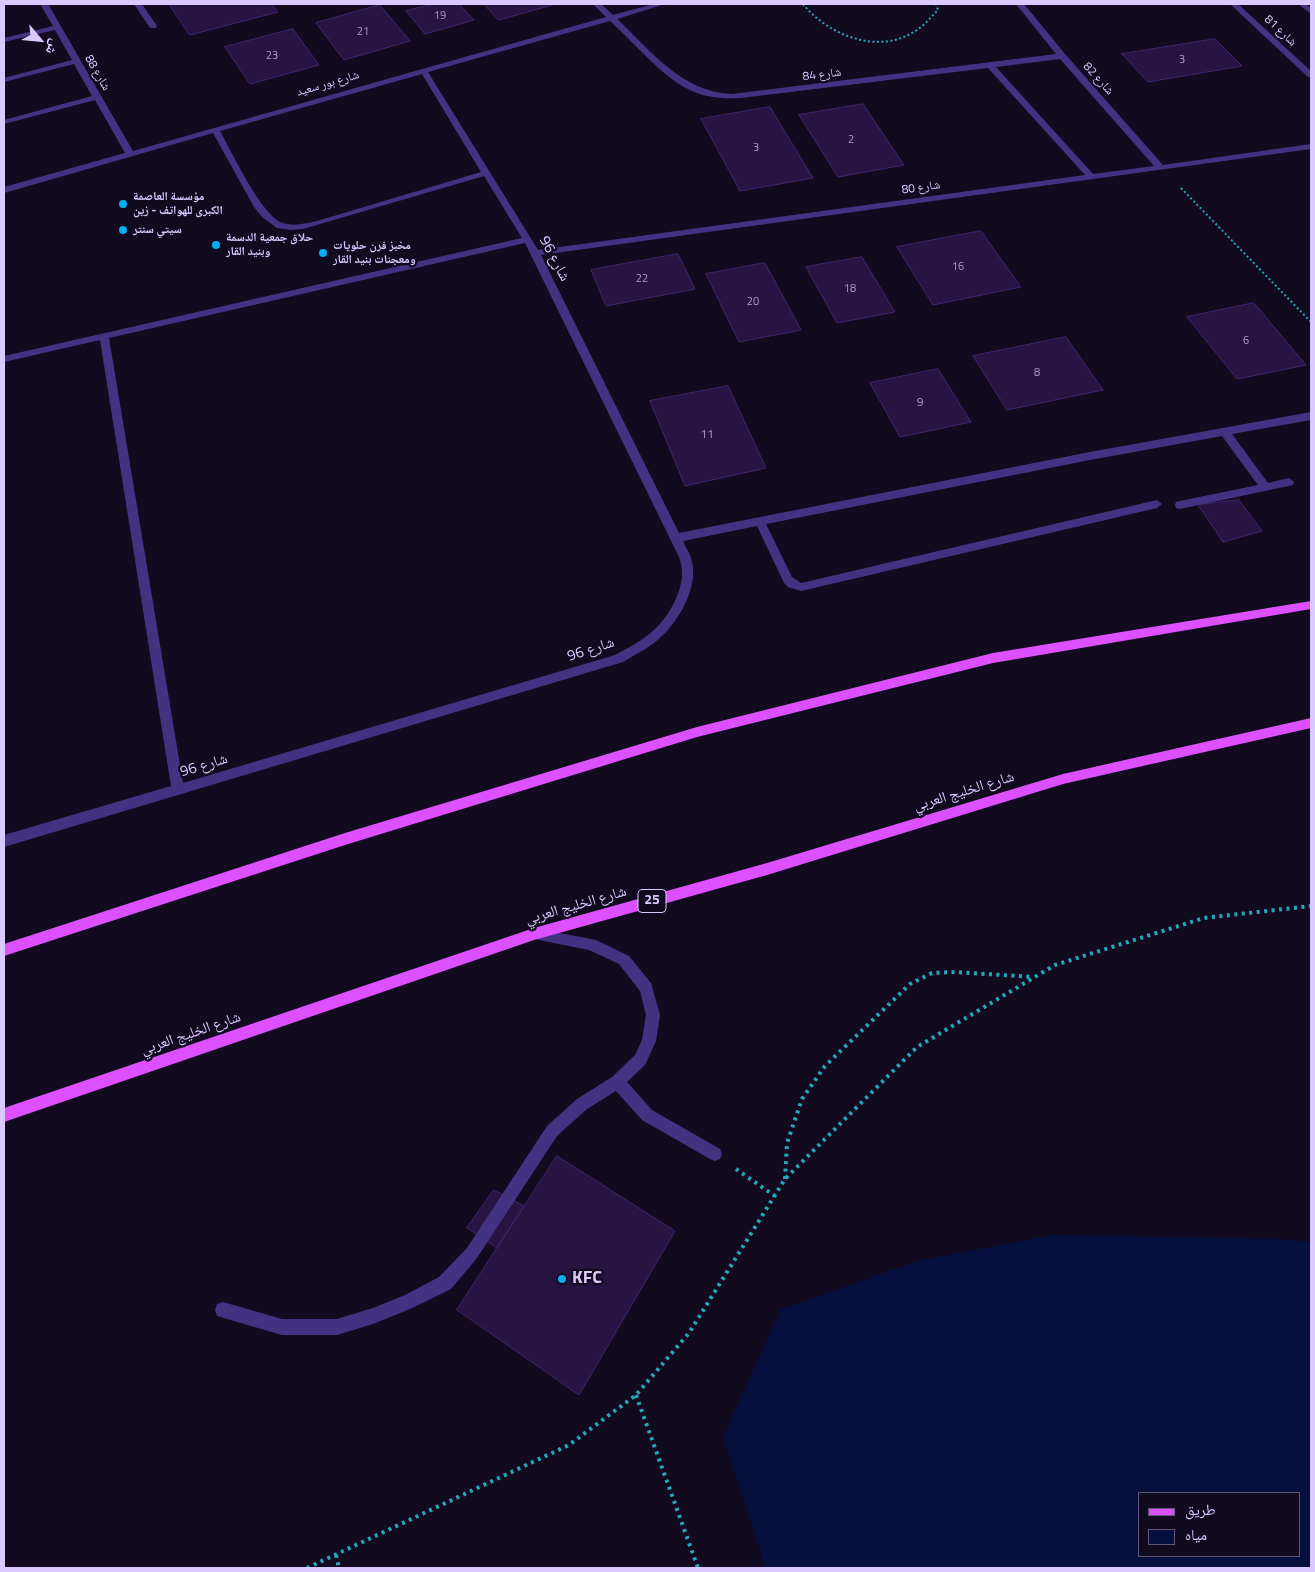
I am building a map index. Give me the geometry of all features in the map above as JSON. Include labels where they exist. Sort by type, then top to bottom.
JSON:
[{"type":"main road","points":[[4,950],[355,836],[697,732],[993,658],[1311,605]]},
{"type":"main road","name":"شارع الخليج العربي","points":[[4,1115],[534,934],[767,869],[1063,779],[1311,723]]},
{"type":"street","name":"شارع 88","points":[[44,4],[130,154]]},
{"type":"street","points":[[138,4],[153,26]]},
{"type":"street","name":"شارع 84","points":[[597,4],[677,79],[691,89],[718,96],[741,96],[1062,56]]},
{"type":"street","name":"شارع بور سعيد","points":[[4,190],[661,4]]},
{"type":"street","name":"شارع 82","points":[[1020,4],[1062,56],[1161,168]]},
{"type":"street","name":"شارع 81","points":[[1234,4],[1311,75]]},
{"type":"street","points":[[1302,4],[1311,12]]},
{"type":"street","points":[[4,40],[58,27]]},
{"type":"street","points":[[4,80],[77,61]]},
{"type":"street","points":[[990,65],[1091,177]]},
{"type":"street","name":"شارع 96","points":[[4,841],[619,659],[642,646],[658,633],[670,618],[684,591],[688,576],[687,563],[676,538],[535,253],[423,70]]},
{"type":"street","points":[[4,122],[97,97]]},
{"type":"street","points":[[215,129],[262,214],[276,224],[292,228],[319,223],[486,173]]},
{"type":"street","name":"شارع 80","points":[[535,253],[1311,147]]},
{"type":"street","points":[[4,359],[527,240]]},
{"type":"street","points":[[104,335],[178,790]]},
{"type":"street","points":[[676,538],[1090,456],[1311,416]]},
{"type":"street","points":[[1225,432],[1266,487]]},
{"type":"street","points":[[1180,505],[1289,482]]},
{"type":"street","points":[[760,522],[788,580],[792,584],[801,587],[1157,504]]},
{"type":"street","points":[[224,1310],[282,1328],[337,1327],[373,1316],[410,1301],[445,1283],[472,1252],[552,1131],[582,1104],[617,1082],[640,1060],[649,1041],[653,1015],[646,988],[624,960],[591,944],[534,934]]},
{"type":"street","points":[[617,1082],[647,1115],[716,1154]]},
{"type":"path","points":[[803,4],[807,10],[827,27],[847,36],[884,43],[915,32],[938,10],[936,4]]},
{"type":"path","points":[[1161,168],[1311,322]]},
{"type":"path","points":[[307,1568],[570,1446],[636,1395],[689,1333],[785,1179],[917,1047],[1054,965],[1204,918],[1311,906]]},
{"type":"path","points":[[785,1179],[787,1143],[802,1099],[825,1066],[910,984],[932,973],[956,972],[1034,977]]},
{"type":"path","points":[[716,1154],[774,1196]]},
{"type":"path","points":[[636,1395],[698,1568]]},
{"type":"path","points":[[336,1555],[340,1568]]},
{"type":"water","points":[[1054,1235],[1280,1239],[1311,1242],[1311,1568],[764,1568],[761,1553],[723,1437],[781,1309],[921,1260]]},
{"type":"building","points":[[169,4],[272,4],[278,12],[190,35]]},
{"type":"building","points":[[434,4],[459,4],[474,20],[425,34],[406,11]]},
{"type":"building","points":[[484,4],[556,4],[499,20]]},
{"type":"building","points":[[380,5],[410,41],[344,60],[316,23]]},
{"type":"building","points":[[293,29],[319,65],[250,84],[225,47]]},
{"type":"building","points":[[1215,39],[1242,66],[1148,82],[1122,54]]},
{"type":"building","points":[[863,104],[904,165],[838,177],[799,115]]},
{"type":"building","points":[[770,107],[813,178],[740,191],[701,119]]},
{"type":"building","points":[[981,231],[1021,287],[933,305],[897,247]]},
{"type":"building","points":[[678,254],[695,289],[606,306],[591,270]]},
{"type":"building","points":[[862,257],[895,312],[837,323],[806,267]]},
{"type":"building","points":[[765,263],[801,330],[739,342],[706,274]]},
{"type":"building","points":[[1254,303],[1306,365],[1237,379],[1187,317]]},
{"type":"building","points":[[1066,337],[1103,390],[1007,410],[973,356]]},
{"type":"building","points":[[938,369],[971,422],[900,437],[870,383]]},
{"type":"building","points":[[728,386],[766,468],[685,486],[650,401]]},
{"type":"building","points":[[1239,500],[1262,531],[1223,542],[1198,505]]},
{"type":"building","name":"KFC","points":[[557,1156],[675,1231],[579,1395],[457,1310]]},
{"type":"building","points":[[494,1190],[524,1206],[497,1248],[467,1228]]},
{"type":"place","name":"مؤسسة العاصمة الكبرى للهواتف - زين","points":[[123,204]]},
{"type":"place","name":"سيتي سنتر","points":[[123,230]]},
{"type":"place","name":"حلاق جمعية الدسمة وبنيد القار","points":[[216,245]]},
{"type":"place","name":"مخبز فرن حلويات ومعجنات بنيد القار","points":[[323,253]]},
{"type":"place","name":"KFC","points":[[562,1279]]}]
